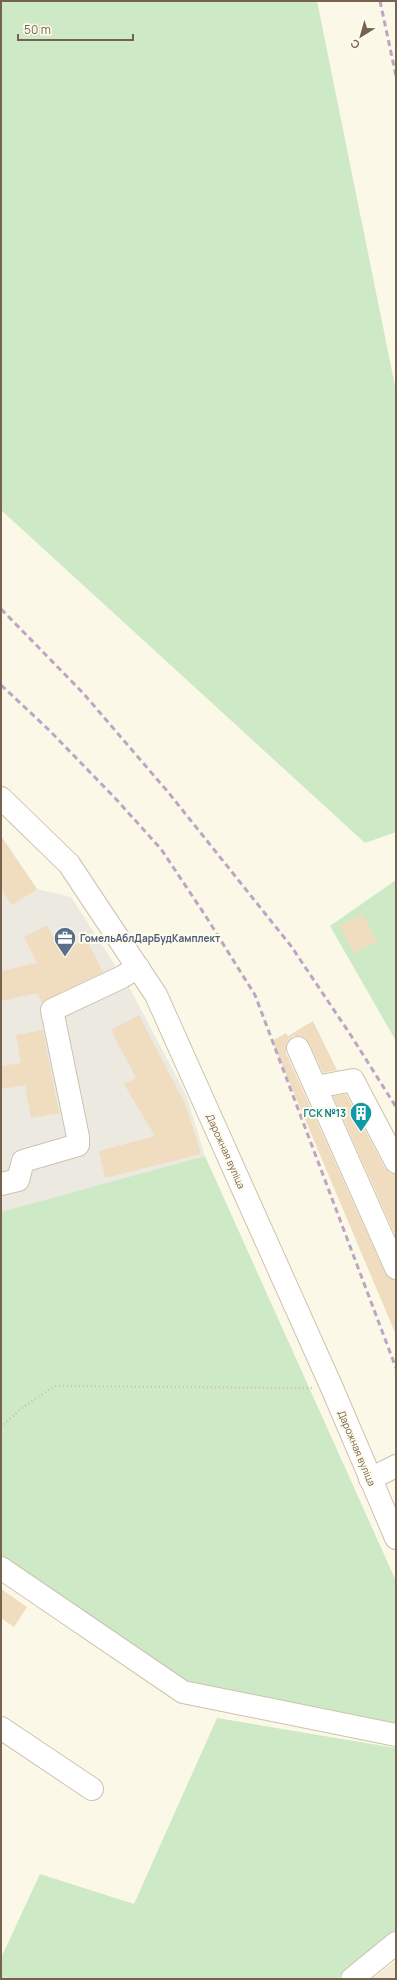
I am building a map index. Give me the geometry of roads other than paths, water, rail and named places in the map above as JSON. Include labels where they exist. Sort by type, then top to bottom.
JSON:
[{"type":"street","name":"Дарожная вуліца","points":[[1,798],[69,864],[156,995],[332,1388],[396,1538]]},
{"type":"street","points":[[1,1184],[18,1180],[23,1161],[78,1145],[78,1137],[52,1010],[122,977],[138,967]]},
{"type":"street","points":[[298,1048],[396,1268]]},
{"type":"street","points":[[316,1087],[353,1080],[396,1162]]},
{"type":"street","points":[[370,1479],[396,1466]]},
{"type":"street","points":[[1,1568],[183,1692],[396,1735]]},
{"type":"street","points":[[1,1728],[92,1789]]},
{"type":"street","points":[[352,1979],[396,1943]]},
{"type":"railway","points":[[380,1],[396,76]]},
{"type":"railway","points":[[1,609],[83,693],[168,792],[291,946],[350,1034],[396,1107]]},
{"type":"railway","points":[[1,685],[49,730],[115,798],[161,849],[205,915],[255,995],[396,1368]]},
{"type":"place","name":"ГомельАблДарБудКамплект","points":[[65,958]]},
{"type":"place","name":"ГСК №13","points":[[361,1132]]}]
